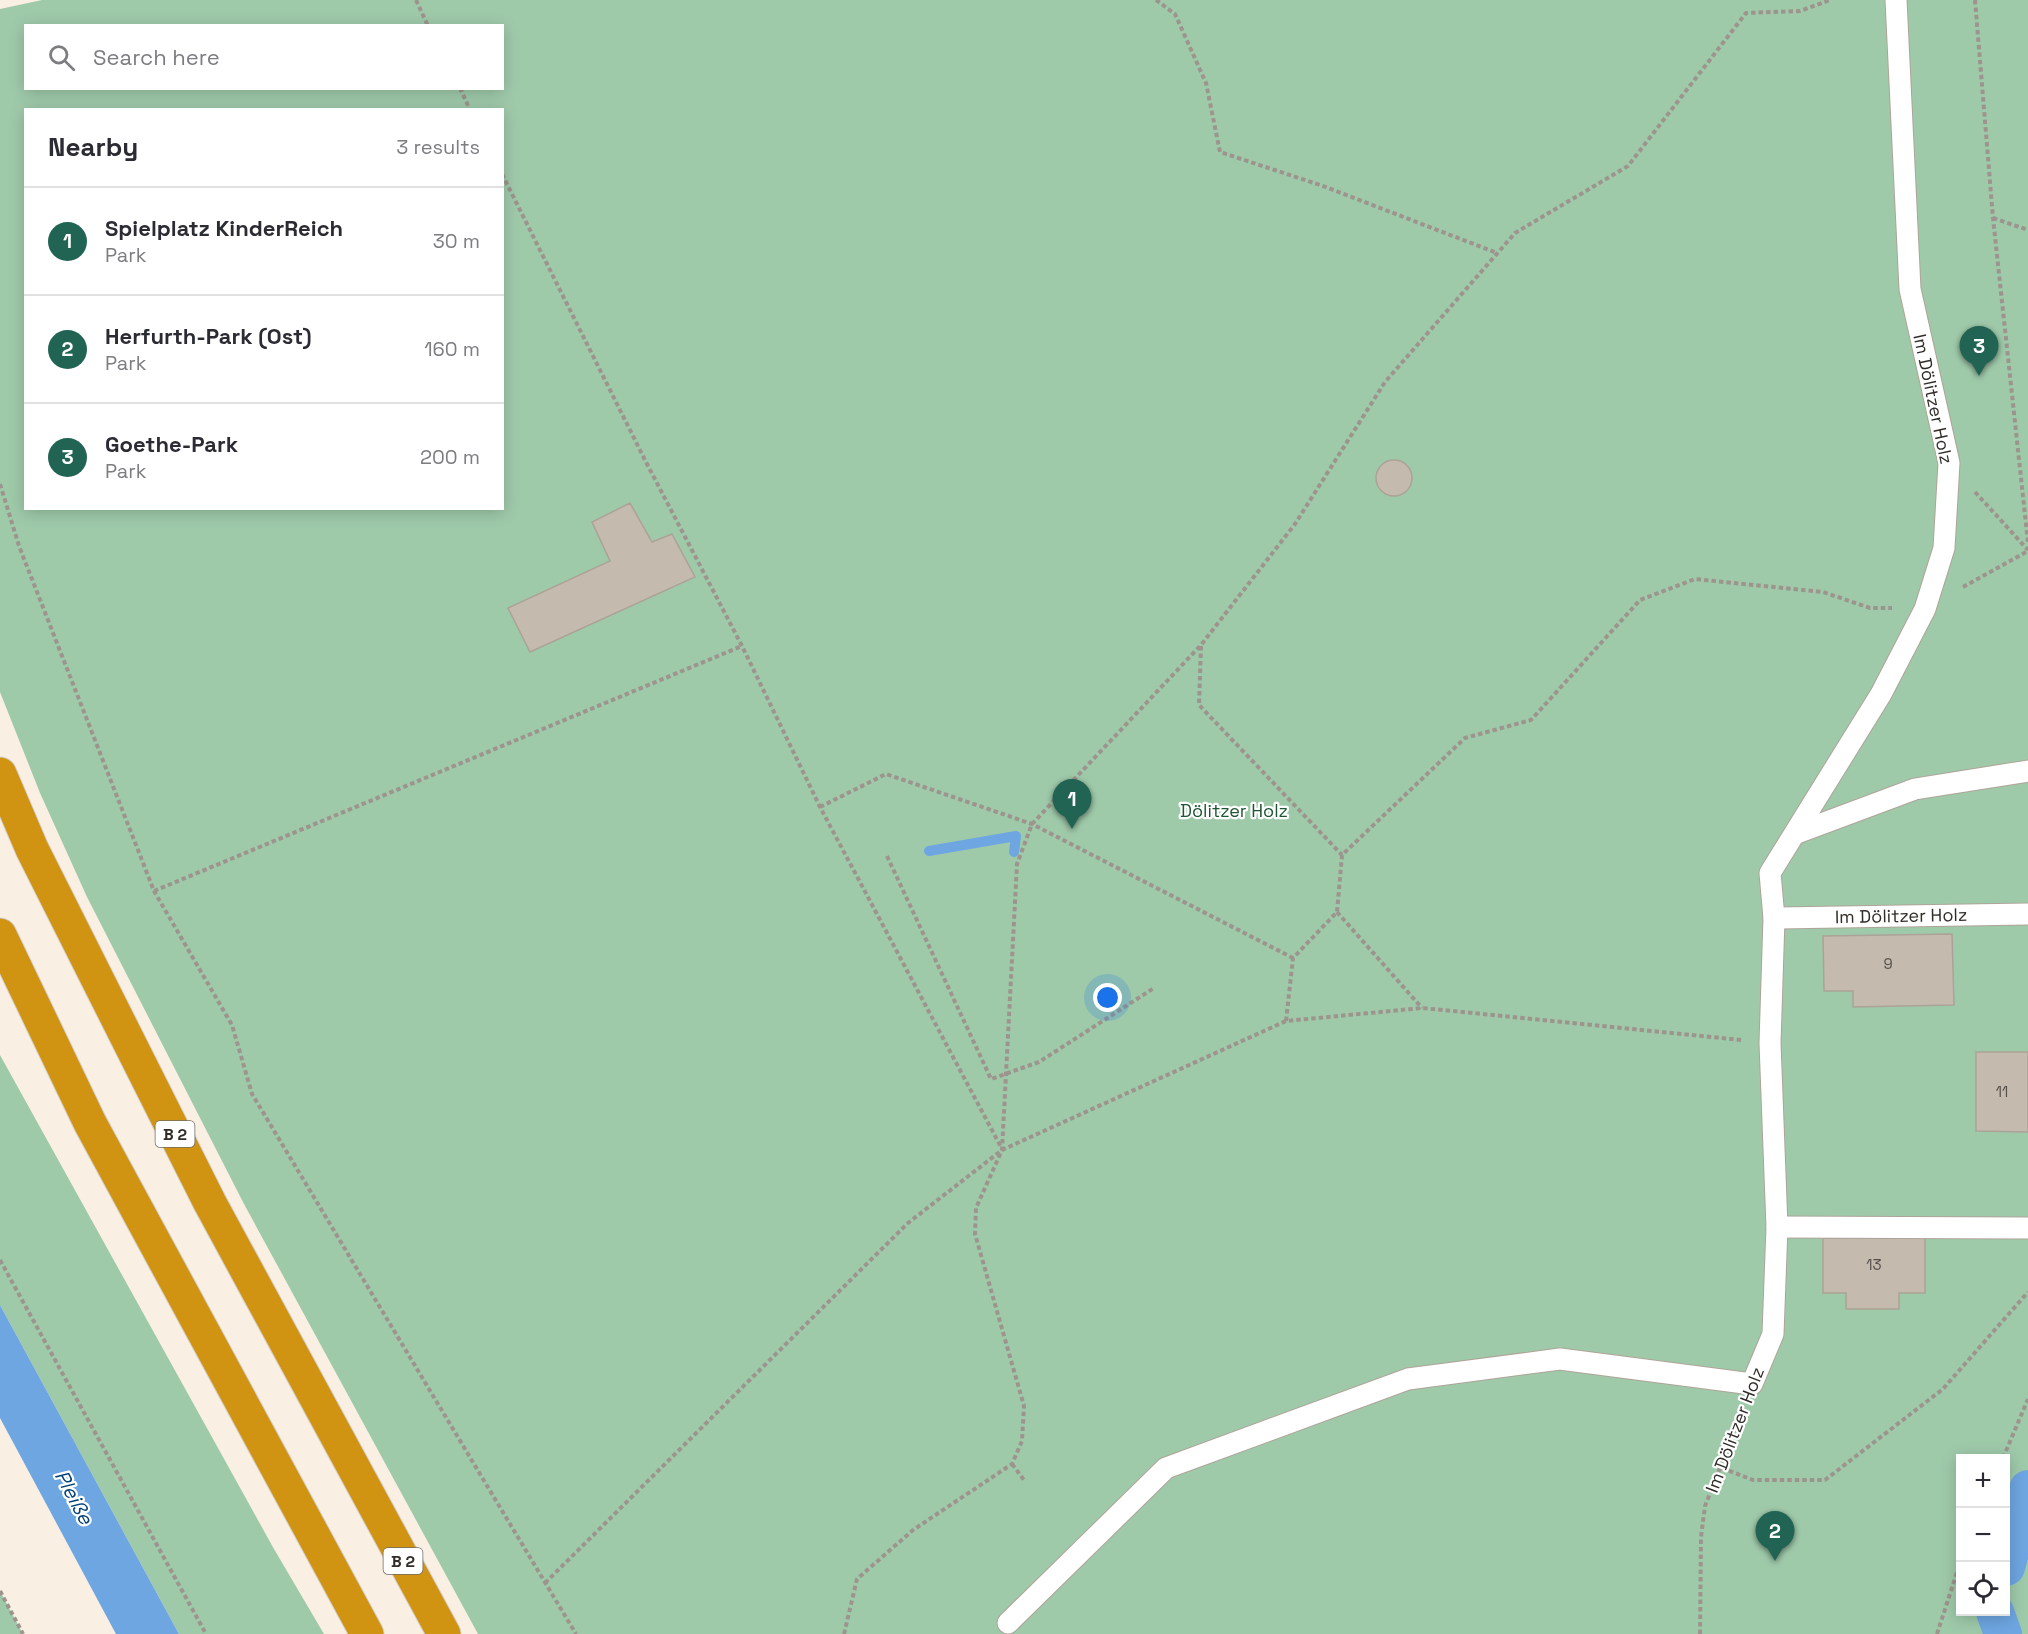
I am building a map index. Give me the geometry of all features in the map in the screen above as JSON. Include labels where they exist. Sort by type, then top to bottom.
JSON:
[{"type":"highway","name":"B 2","points":[[0,774],[37,859],[210,1203],[444,1634]]},
{"type":"highway","points":[[0,935],[45,1033],[148,1234],[262,1436],[367,1634]]},
{"type":"highway","points":[[0,973],[45,1033]]},
{"type":"lane","name":"Im Dölitzer Holz","points":[[1752,1384],[1773,1334],[1777,1227],[1770,1043],[1774,918],[1770,873],[1797,833],[1881,694],[1925,609],[1944,548],[1949,463],[1910,289],[1896,0]]},
{"type":"lane","points":[[1797,833],[1915,789],[2028,771]]},
{"type":"lane","name":"Im Dölitzer Holz","points":[[1774,918],[2028,914]]},
{"type":"lane","points":[[1777,1227],[2028,1228]]},
{"type":"lane","points":[[1008,1623],[1166,1468],[1408,1379],[1560,1359],[1752,1384]]},
{"type":"path","points":[[416,0],[427,24]]},
{"type":"path","points":[[1156,0],[1175,14],[1206,83],[1220,152],[1323,186],[1497,253]]},
{"type":"path","points":[[844,1634],[857,1579],[914,1530],[1012,1464],[1022,1441],[1024,1406],[975,1234],[976,1208],[1002,1150],[1017,864],[1032,824],[1201,645],[1295,524],[1385,382],[1515,233],[1628,166],[1746,13],[1800,12],[1830,0]]},
{"type":"path","points":[[1975,0],[1993,218],[2028,543]]},
{"type":"path","points":[[461,90],[469,108]]},
{"type":"path","points":[[504,178],[647,464],[742,646],[820,807],[1002,1150]]},
{"type":"path","points":[[1993,218],[2028,230]]},
{"type":"path","points":[[1286,1021],[1293,958],[1337,912],[1342,855],[1465,738],[1531,720],[1640,600],[1695,579],[1823,592],[1870,608],[1925,609],[2028,551],[1949,463]]},
{"type":"path","points":[[0,484],[19,546],[154,891],[232,1025],[252,1094],[576,1634]]},
{"type":"path","points":[[1201,645],[1199,705],[1342,855]]},
{"type":"path","points":[[154,891],[742,646]]},
{"type":"path","points":[[820,807],[886,774],[1032,824],[1293,958]]},
{"type":"path","points":[[887,856],[991,1079],[1039,1062],[1154,988]]},
{"type":"path","points":[[1337,912],[1422,1008]]},
{"type":"path","points":[[545,1583],[908,1222],[1002,1150],[1286,1021],[1422,1008],[1770,1043]]},
{"type":"path","points":[[0,1260],[206,1634]]},
{"type":"path","points":[[1722,1468],[1753,1480],[1825,1480],[1943,1389],[2028,1292]]},
{"type":"path","name":"Im Dölitzer Holz","points":[[1700,1634],[1701,1537],[1705,1506],[1722,1468],[1752,1384]]},
{"type":"path","points":[[2005,1454],[2028,1399]]},
{"type":"path","points":[[1012,1464],[1024,1480]]},
{"type":"path","points":[[1937,1634],[1956,1575]]},
{"type":"path","points":[[0,1591],[23,1634]]},
{"type":"green space","name":"Dölitzer Holz","points":[[42,0],[2028,0],[2028,1634],[478,1634],[244,1204],[87,897],[40,793],[0,692],[0,9]]},
{"type":"green space","points":[[0,1055],[274,1549],[324,1634],[179,1634],[0,1305]]},
{"type":"green space","points":[[0,1591],[23,1634],[0,1634]]},
{"type":"water","name":"Pleiße","points":[[0,1305],[179,1634],[116,1634],[0,1418]]},
{"type":"building","points":[[1394,460],[1407,465],[1412,478],[1407,491],[1394,496],[1381,491],[1376,478],[1381,465]]},
{"type":"building","points":[[630,503],[652,542],[672,534],[695,577],[530,652],[508,608],[610,561],[592,522]]},
{"type":"building","points":[[1952,934],[1954,1005],[1853,1007],[1853,991],[1824,991],[1823,936]]},
{"type":"building","points":[[1976,1052],[2028,1052],[2028,1132],[1976,1131]]},
{"type":"building","points":[[1823,1238],[1925,1238],[1925,1293],[1899,1293],[1899,1309],[1846,1309],[1846,1293],[1823,1293]]},
{"type":"waterway","points":[[929,851],[1016,836],[1014,852]]},
{"type":"waterway","points":[[2007,1562],[2028,1489]]},
{"type":"waterway","points":[[1996,1616],[2003,1634]]},
{"type":"place","name":"Goethe-Park","points":[[1979,376]]},
{"type":"place","name":"Spielplatz KinderReich","points":[[1072,829]]},
{"type":"place","name":"Herfurth-Park (Ost)","points":[[1775,1561]]}]
